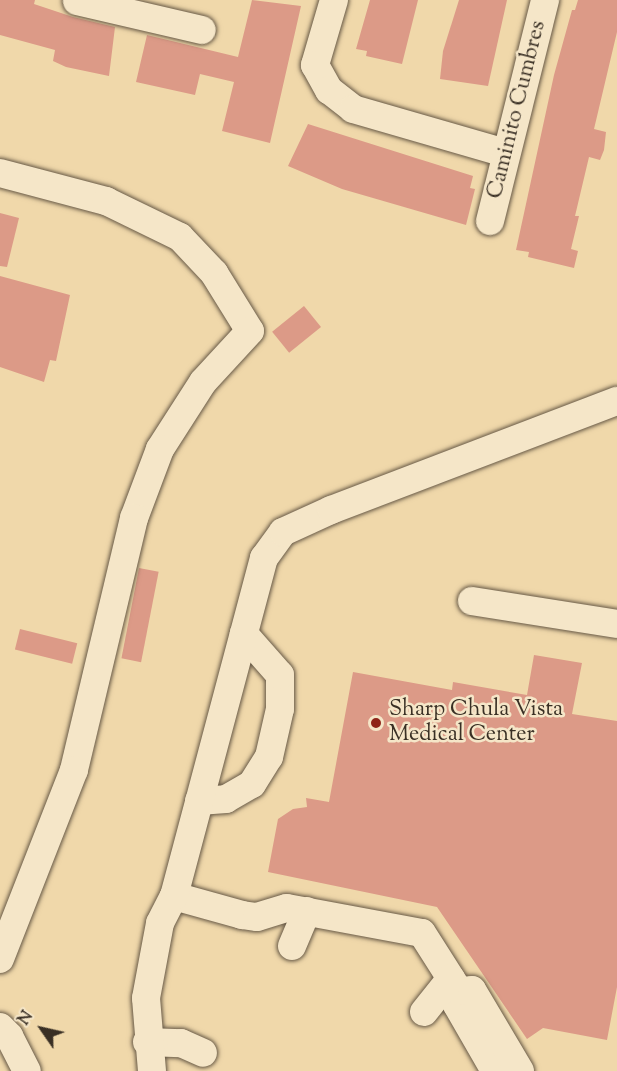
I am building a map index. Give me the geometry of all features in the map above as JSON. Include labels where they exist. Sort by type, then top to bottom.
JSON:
[{"type":"street","points":[[334,0],[315,64],[329,90],[353,109],[505,153]]},
{"type":"street","name":"Caminito Cumbres","points":[[490,221],[505,153],[545,0]]},
{"type":"street","points":[[77,1],[144,8],[202,30]]},
{"type":"street","points":[[0,173],[106,201],[180,237],[214,273],[250,331],[202,382],[160,449],[134,518],[74,770],[0,959]]},
{"type":"street","points":[[168,1071],[155,1043],[146,998],[160,923],[174,896],[264,558],[283,532],[331,510],[617,401]]},
{"type":"street","points":[[472,601],[617,624]]},
{"type":"street","points":[[199,801],[226,799],[252,784],[269,757],[280,710],[280,675],[244,634]]},
{"type":"street","points":[[174,896],[217,911],[257,917],[287,908],[422,933],[455,984],[456,1005],[495,1071]]},
{"type":"street","points":[[292,946],[307,911]]},
{"type":"street","points":[[424,1012],[455,984]]},
{"type":"street","points":[[455,984],[472,990],[520,1071]]},
{"type":"street","points":[[0,1027],[9,1036],[27,1071]]},
{"type":"street","points":[[155,1043],[181,1043],[203,1053]]},
{"type":"street","points":[[152,1071],[155,1043]]},
{"type":"building","points":[[0,0],[35,0],[34,4],[73,17],[115,27],[109,76],[66,67],[53,61],[55,50],[0,35]]},
{"type":"building","points":[[252,0],[301,6],[270,143],[222,131],[234,82],[200,74],[195,95],[136,82],[147,35],[238,57]]},
{"type":"building","points":[[370,0],[418,0],[402,64],[366,56],[367,51],[356,49]]},
{"type":"building","points":[[459,0],[507,0],[488,86],[440,79],[443,51]]},
{"type":"building","points":[[578,0],[617,0],[617,32],[594,129],[606,132],[604,150],[600,160],[589,157],[575,216],[579,216],[571,249],[578,251],[574,268],[528,257],[529,252],[516,250],[554,75],[572,10],[575,10]]},
{"type":"building","points":[[308,124],[473,176],[470,188],[475,189],[466,225],[342,189],[288,166]]},
{"type":"building","points":[[0,213],[19,218],[7,267],[0,266]]},
{"type":"building","points":[[0,276],[70,295],[56,361],[50,360],[44,382],[0,367]]},
{"type":"building","points":[[304,306],[321,327],[289,353],[272,332]]},
{"type":"building","points":[[139,568],[159,572],[141,662],[121,658]]},
{"type":"building","points":[[20,629],[77,643],[72,664],[15,649]]},
{"type":"building","name":"Sharp Chula Vista Medical Center","points":[[534,655],[582,663],[572,714],[617,721],[617,987],[607,1040],[543,1028],[527,1039],[437,907],[268,872],[278,819],[293,809],[307,807],[306,798],[329,802],[353,672],[452,690],[453,682],[527,695]]},
{"type":"place","name":"Sharp Chula Vista Medical Center","points":[[376,723]]}]
